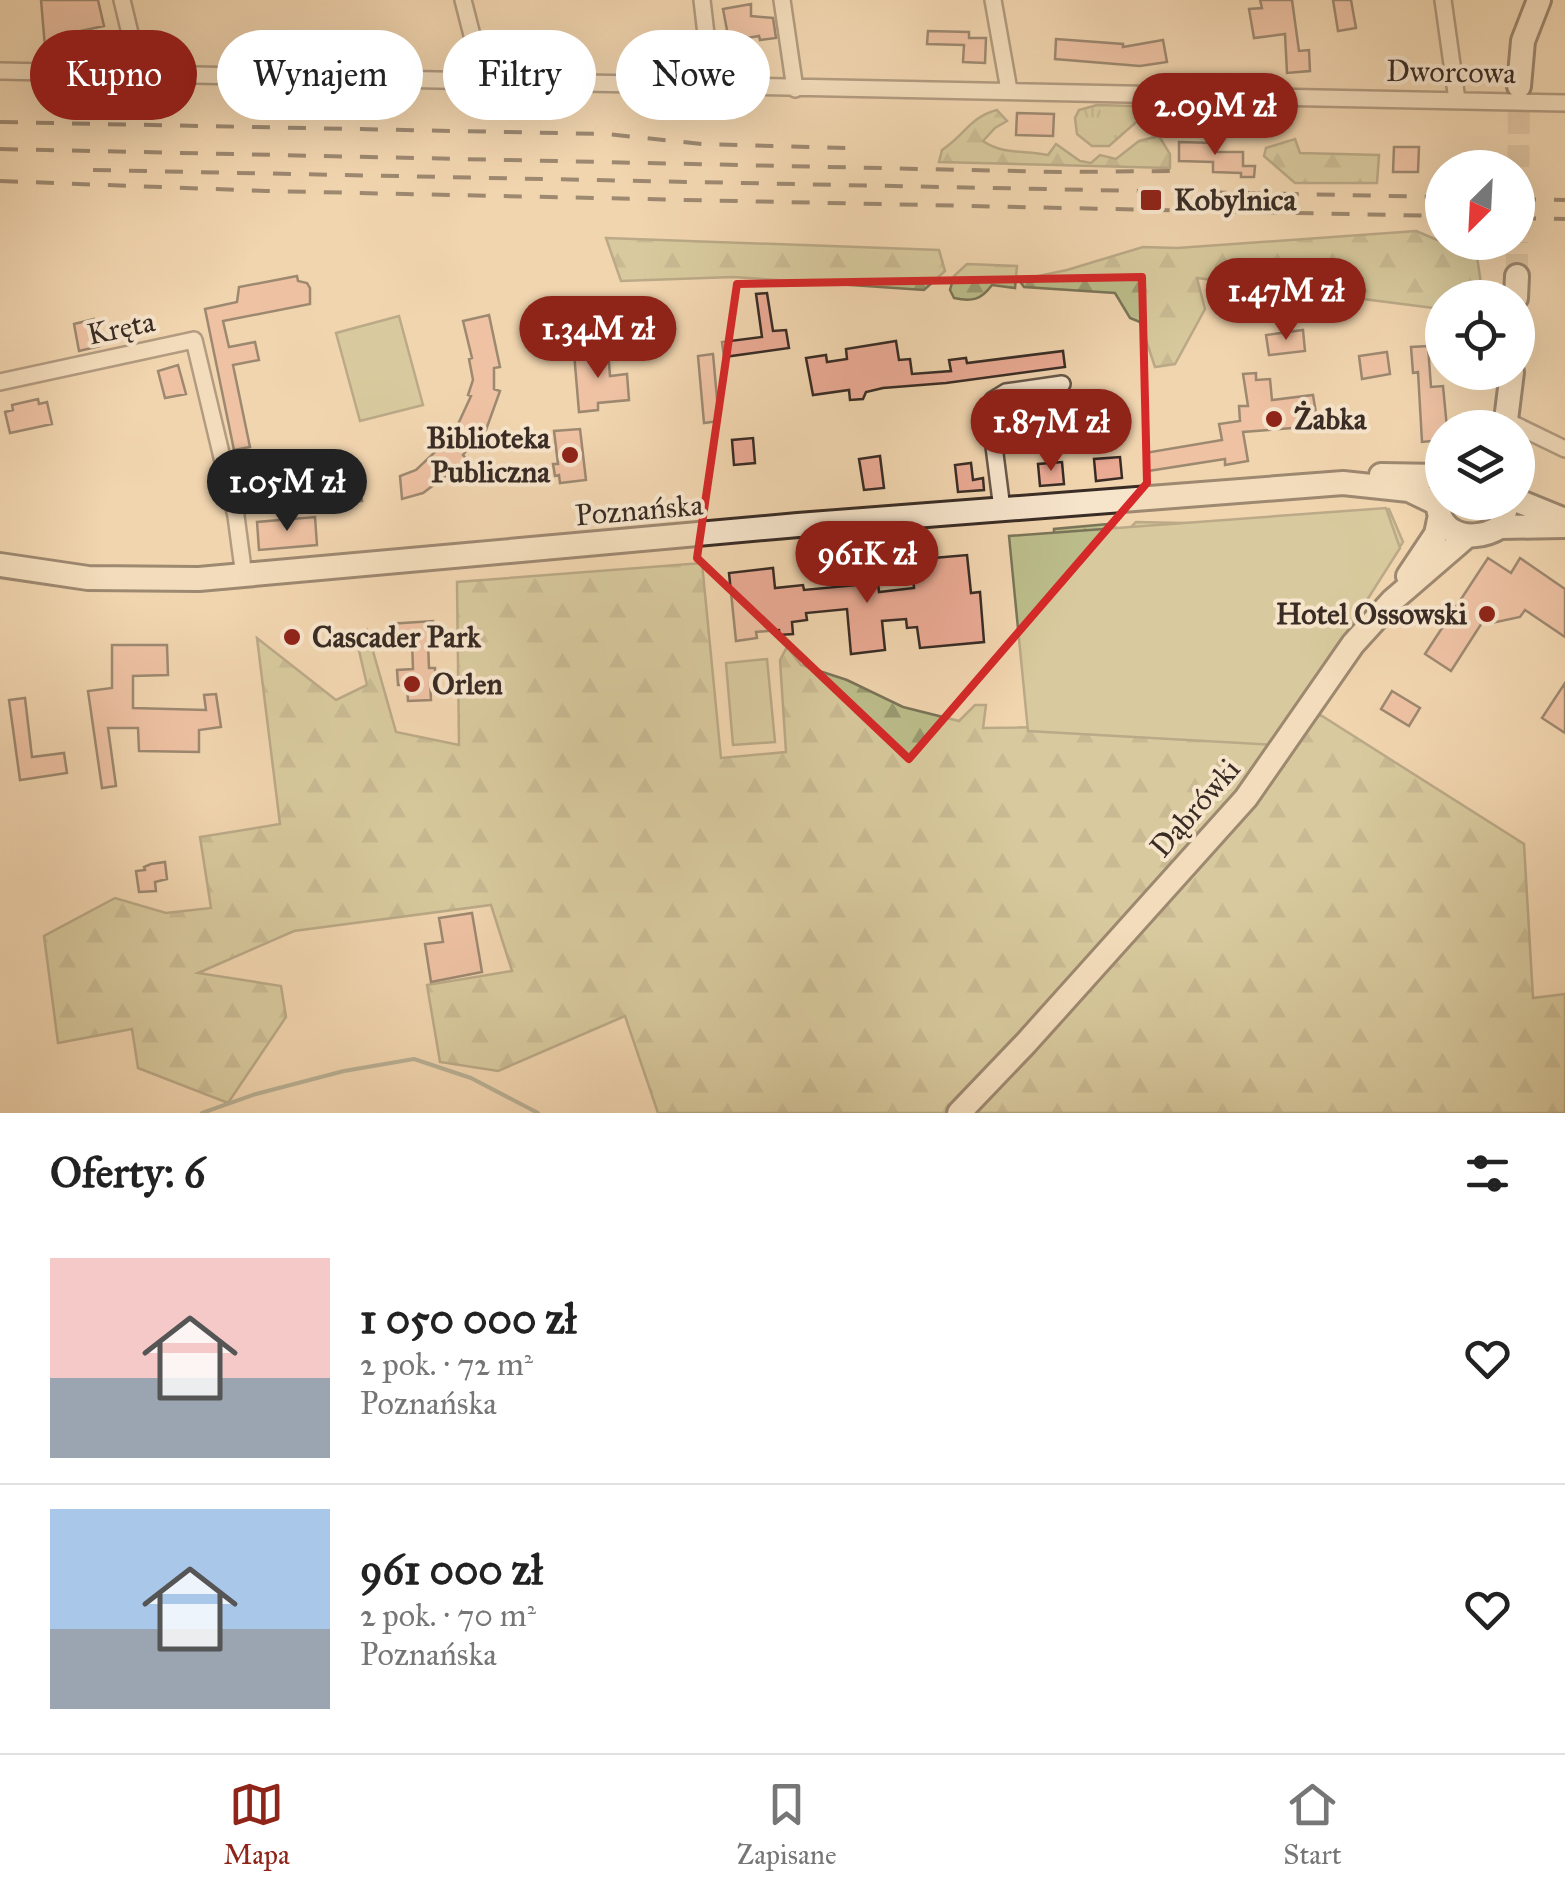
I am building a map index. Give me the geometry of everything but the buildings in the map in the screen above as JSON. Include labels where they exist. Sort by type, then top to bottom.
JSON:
[{"type":"main road","points":[[1519,86],[1523,42],[1539,0]]},
{"type":"main road","name":"Poznańska","points":[[0,565],[131,581],[244,576],[1343,483],[1382,475],[1425,476]]},
{"type":"main road","name":"Poznańska","points":[[1343,483],[1409,490],[1425,496]]},
{"type":"main road","points":[[1535,509],[1565,524]]},
{"type":"main road","name":"Dąbrówki","points":[[1393,600],[1436,534],[1438,520]]},
{"type":"main road","points":[[1445,520],[1446,525],[1466,536],[1478,537],[1500,527],[1565,524]]},
{"type":"main road","points":[[1500,527],[1502,520]]},
{"type":"main road","name":"Dąbrówki","points":[[958,1113],[1026,1044],[1246,798],[1347,651],[1393,600],[1466,536]]},
{"type":"street","points":[[122,0],[129,30]]},
{"type":"street","points":[[463,0],[471,30]]},
{"type":"street","points":[[702,0],[705,30]]},
{"type":"street","points":[[782,0],[795,88]]},
{"type":"street","points":[[993,0],[1009,90]]},
{"type":"street","points":[[1443,0],[1457,100]]},
{"type":"street","name":"Dworcowa","points":[[0,71],[30,72]]},
{"type":"street","name":"Dworcowa","points":[[197,75],[443,81]]},
{"type":"street","name":"Dworcowa","points":[[770,87],[1565,103]]},
{"type":"street","name":"Kręta","points":[[0,382],[194,340],[236,516],[244,576]]},
{"type":"street","points":[[1002,509],[990,415],[993,400],[1006,392],[1062,384]]},
{"type":"street","points":[[1535,436],[1565,449]]},
{"type":"highlighted area","points":[[1142,277],[1147,483],[909,759],[697,558],[737,284]]},
{"type":"green space","points":[[1097,105],[1132,106],[1142,117],[1109,146],[1092,146],[1077,134],[1075,118],[1079,110]]},
{"type":"green space","points":[[997,110],[1007,121],[983,141],[998,148],[1048,155],[1056,144],[1080,161],[1091,163],[1100,155],[1116,159],[1139,141],[1159,136],[1170,154],[1170,168],[939,162],[942,150],[974,122]]},
{"type":"green space","points":[[1295,139],[1300,153],[1379,155],[1377,183],[1295,183],[1264,156],[1266,148]]},
{"type":"green space","points":[[1416,231],[1425,235],[1425,260],[1477,260],[1480,280],[1425,280],[1425,307],[1197,278],[1205,309],[1175,364],[1155,367],[1140,322],[1130,318],[1115,293],[1024,287],[1019,280],[1143,247]]},
{"type":"green space","points":[[606,238],[939,250],[945,271],[924,290],[733,277],[621,281]]},
{"type":"green space","points":[[967,264],[1017,266],[1015,288],[992,285],[976,299],[954,298],[950,290],[954,276]]},
{"type":"green space","points":[[399,316],[423,405],[360,421],[336,333]]},
{"type":"green space","points":[[1386,508],[1400,548],[1275,745],[1028,731],[1009,536]]},
{"type":"green space","points":[[1389,509],[1403,542],[1298,709],[1322,716],[1524,844],[1533,998],[1565,994],[1565,1113],[658,1113],[625,1016],[498,1071],[440,1062],[427,985],[512,971],[491,905],[294,931],[198,973],[281,986],[286,1017],[228,1103],[138,1068],[132,1029],[58,1043],[44,936],[115,898],[166,913],[211,908],[200,837],[280,824],[257,638],[336,700],[367,685],[357,642],[367,630],[396,732],[459,745],[457,582],[702,563],[721,758],[786,752],[780,660],[787,647],[801,665],[847,680],[903,707],[959,721],[975,705],[986,705],[983,728],[1245,724],[1054,542],[1054,529],[1108,524],[1126,532],[1136,522],[1232,524]]},
{"type":"green space","points":[[767,659],[775,742],[733,745],[726,663]]},
{"type":"waterway","points":[[202,1113],[344,1071],[414,1059],[471,1078],[538,1113]]},
{"type":"tunnel","points":[[1519,86],[1519,150]]},
{"type":"tunnel","points":[[1517,260],[1517,276]]},
{"type":"railway","points":[[0,122],[607,134],[702,144],[848,148]]},
{"type":"railway","points":[[0,149],[1061,172],[1170,171]]},
{"type":"railway","points":[[93,170],[1425,197]]},
{"type":"railway","points":[[0,181],[266,191],[1425,216]]},
{"type":"railway","points":[[1535,199],[1565,200]]},
{"type":"railway","points":[[1535,218],[1565,219]]},
{"type":"place","name":"Kobylnica","points":[[1151,200]]},
{"type":"place","name":"Żabka","points":[[1274,419]]},
{"type":"place","name":"Biblioteka Publiczna","points":[[570,455]]},
{"type":"place","name":"Hotel Ossowski","points":[[1487,614]]},
{"type":"place","name":"Cascader Park","points":[[292,637]]},
{"type":"place","name":"Orlen","points":[[412,684]]}]
